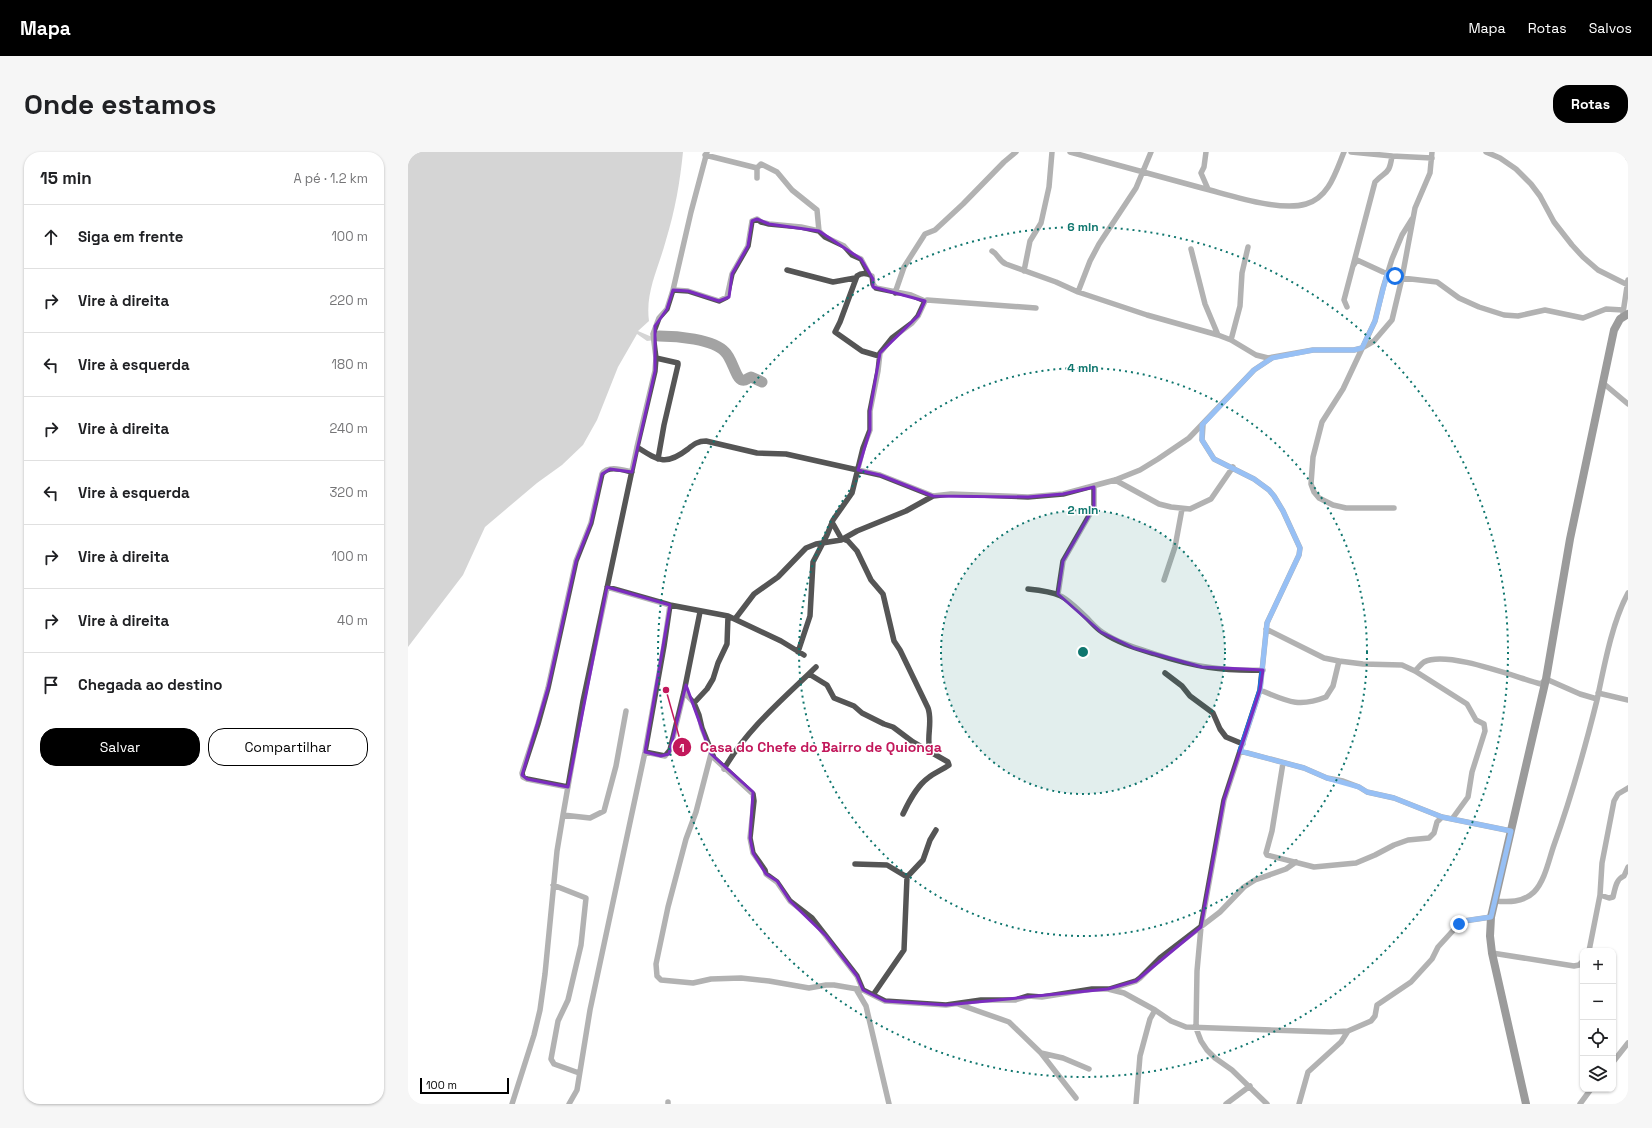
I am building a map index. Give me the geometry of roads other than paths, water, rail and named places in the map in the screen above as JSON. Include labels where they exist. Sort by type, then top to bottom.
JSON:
[{"type":"main road","points":[[1526,1104],[1492,953],[1490,936],[1491,917],[1546,679],[1570,539],[1614,330],[1616,324],[1625,313]]},
{"type":"street","points":[[895,293],[904,267],[925,234],[935,230],[964,204],[1004,162],[1016,152]]},
{"type":"street","points":[[1024,271],[1030,241],[1041,223],[1043,216],[1049,187],[1052,152]]},
{"type":"street","points":[[1070,152],[1208,189],[1268,204],[1284,206],[1307,204],[1316,200],[1325,192],[1344,152]]},
{"type":"street","points":[[1078,292],[1099,244],[1136,188],[1144,172],[1151,152]]},
{"type":"street","points":[[1206,152],[1204,167],[1201,173],[1208,189]]},
{"type":"street","points":[[735,619],[754,594],[783,573],[806,548],[843,539],[857,531],[906,511],[933,496],[951,494],[1028,497],[1063,494],[1094,487],[1115,480],[1140,470],[1189,438],[1254,370],[1272,358],[1313,350],[1354,350],[1367,346],[1374,341],[1388,326],[1396,305],[1415,208],[1430,173],[1432,155],[1392,156],[1351,152]]},
{"type":"street","points":[[1353,266],[1357,260],[1387,274],[1402,278],[1437,282],[1459,298],[1479,308],[1504,315],[1518,316],[1545,310],[1583,318],[1606,309],[1625,313],[1628,283],[1598,270],[1583,257],[1572,246],[1554,222],[1540,196],[1531,184],[1516,169],[1500,158],[1486,152]]},
{"type":"street","points":[[1626,152],[1628,158]]},
{"type":"street","points":[[512,1104],[534,1035],[540,1010],[545,974],[553,885],[563,815],[583,701],[654,372],[656,346],[653,334],[659,318],[667,309],[673,290],[706,154],[757,168]]},
{"type":"street","points":[[1347,307],[1344,300],[1375,182],[1378,178],[1385,175],[1390,167],[1392,156]]},
{"type":"street","points":[[756,178],[757,168],[762,164],[774,170],[792,190],[817,210],[819,231]]},
{"type":"street","points":[[1394,508],[1368,509],[1333,505],[1319,498],[1314,492],[1312,484],[1313,457],[1322,422],[1343,389],[1375,321],[1387,274],[1402,235],[1414,216]]},
{"type":"street","points":[[673,290],[688,291],[719,301],[727,296],[732,274],[748,246],[752,221],[757,219],[770,224],[801,227],[819,231],[825,237],[844,246],[852,255],[861,259],[873,279],[874,286],[895,293],[910,295],[925,301],[1036,308]]},
{"type":"street","points":[[1231,340],[1240,306],[1242,273],[1248,247]]},
{"type":"street","points":[[1191,249],[1205,304],[1218,334]]},
{"type":"street","points":[[992,251],[1000,261],[1078,292],[1147,315],[1218,334],[1256,354],[1272,358]]},
{"type":"street","points":[[787,270],[832,282],[855,278],[860,274],[869,274]]},
{"type":"street","points":[[855,278],[842,317],[835,332],[862,350],[879,356]]},
{"type":"street","points":[[607,587],[670,605],[700,612],[728,616],[781,641],[801,653],[810,616],[813,562],[832,522],[841,507],[851,495],[859,470],[863,448],[870,430],[870,411],[878,372],[879,356],[892,338],[918,316],[925,301]]},
{"type":"street","points":[[656,358],[678,363],[658,459]]},
{"type":"street","points":[[1603,383],[1628,404]]},
{"type":"street","points":[[1202,425],[1202,440],[1214,459],[1233,467],[1269,490],[1283,511],[1300,548],[1299,555],[1271,612],[1266,629],[1260,690],[1224,800],[1201,926],[1197,971],[1196,1028],[1207,1050],[1250,1086],[1267,1104]]},
{"type":"street","points":[[637,447],[658,459],[674,459],[697,442],[706,441],[757,453],[786,454],[880,475],[933,496]]},
{"type":"street","points":[[1115,480],[1159,504],[1182,509],[1190,509],[1211,499],[1233,467]]},
{"type":"street","points":[[568,788],[527,779],[523,777],[522,773],[548,688],[576,561],[590,524],[602,474],[605,470],[610,469],[632,472]]},
{"type":"street","points":[[1058,594],[1063,561],[1094,507],[1094,487]]},
{"type":"street","points":[[1164,580],[1174,547],[1182,509]]},
{"type":"street","points":[[832,522],[843,539],[848,541],[857,551],[872,580],[882,594],[894,641],[900,650],[928,708],[930,717],[930,751]]},
{"type":"street","points":[[1028,589],[1050,591],[1058,594],[1073,604],[1101,632],[1134,648],[1171,660],[1202,667],[1240,671],[1263,670]]},
{"type":"street","points":[[1494,901],[1517,901],[1534,892],[1540,883],[1574,784],[1614,631],[1623,602],[1628,593]]},
{"type":"street","points":[[569,1104],[576,1090],[592,1003],[645,752],[670,605]]},
{"type":"street","points":[[645,752],[661,756],[666,756],[669,754],[684,692],[700,612]]},
{"type":"street","points":[[694,703],[707,689],[713,679],[718,663],[727,644],[728,616]]},
{"type":"street","points":[[1266,629],[1324,658],[1339,661],[1402,665],[1416,671],[1467,704],[1476,720],[1484,724],[1485,731],[1472,772],[1468,797],[1452,819]]},
{"type":"street","points":[[1416,671],[1424,662],[1439,659],[1472,663],[1540,684],[1546,679],[1580,694],[1628,700]]},
{"type":"street","points":[[1260,690],[1294,703],[1315,701],[1326,697],[1333,686],[1339,661]]},
{"type":"street","points":[[724,769],[733,753],[755,726],[816,667]]},
{"type":"street","points":[[1165,673],[1182,686],[1190,696],[1213,713],[1220,730],[1226,737],[1243,744]]},
{"type":"street","points":[[809,674],[827,685],[834,698],[854,706],[866,715],[893,727],[912,742],[948,762],[949,765],[936,772],[922,783],[903,814]]},
{"type":"street","points":[[684,692],[694,703],[711,754],[724,769],[753,794],[754,801],[750,838],[753,853],[765,870],[766,874],[777,882],[790,901],[812,918],[857,976],[863,990]]},
{"type":"street","points":[[563,815],[590,818],[604,811],[616,766],[626,711]]},
{"type":"street","points":[[1240,751],[1313,771],[1327,778],[1359,787],[1367,792],[1394,798],[1442,817],[1511,831]]},
{"type":"street","points":[[711,754],[696,812],[686,839],[668,907],[656,964],[657,976],[661,980],[693,983],[711,979],[741,978],[809,988],[834,985],[863,990],[881,999],[893,1002],[946,1005],[977,1000],[1015,1000],[1028,996],[1042,997],[1092,989],[1108,989],[1124,993],[1155,1010],[1171,1021],[1186,1027],[1339,1032],[1348,1031],[1372,1021],[1375,1016],[1377,1005],[1411,982],[1432,959],[1438,947],[1459,924],[1464,921],[1491,917]]},
{"type":"street","points":[[1283,763],[1272,831],[1266,853],[1267,855],[1314,867],[1362,861],[1394,845],[1410,840],[1429,838],[1434,833],[1437,822],[1442,817]]},
{"type":"street","points":[[1590,948],[1600,895],[1602,863],[1614,801],[1618,794],[1628,788]]},
{"type":"street","points":[[873,995],[904,950],[907,877],[924,860],[930,840],[936,830]]},
{"type":"street","points":[[1108,989],[1136,981],[1160,958],[1220,912],[1244,887],[1255,880],[1286,869],[1296,862]]},
{"type":"street","points":[[855,864],[887,865],[907,877]]},
{"type":"street","points":[[1600,895],[1609,898],[1613,897],[1617,882],[1619,878],[1624,876],[1628,867]]},
{"type":"street","points":[[553,885],[586,898],[581,945],[568,1000],[558,1021],[551,1059],[554,1064],[579,1073]]},
{"type":"street","points":[[1492,953],[1574,966],[1580,964]]},
{"type":"street","points":[[856,989],[866,1006],[889,1104]]},
{"type":"street","points":[[958,1004],[1009,1022],[1041,1053],[1076,1098]]},
{"type":"street","points":[[1136,1104],[1140,1056],[1150,1019],[1155,1010]]},
{"type":"street","points":[[1299,1104],[1308,1072],[1341,1042],[1348,1031]]},
{"type":"street","points":[[1616,1058],[1628,1043]]},
{"type":"street","points":[[1041,1053],[1063,1058],[1090,1069]]},
{"type":"street","points":[[1226,1104],[1250,1086]]},
{"type":"street","points":[[1580,1104],[1589,1092]]},
{"type":"waterway","points":[[659,336],[694,339],[712,344],[725,352],[740,379],[745,380],[751,377],[762,382]]},
{"type":"place","name":"Casa do Chefe do Bairro de Quionga","points":[[666,690]]}]
